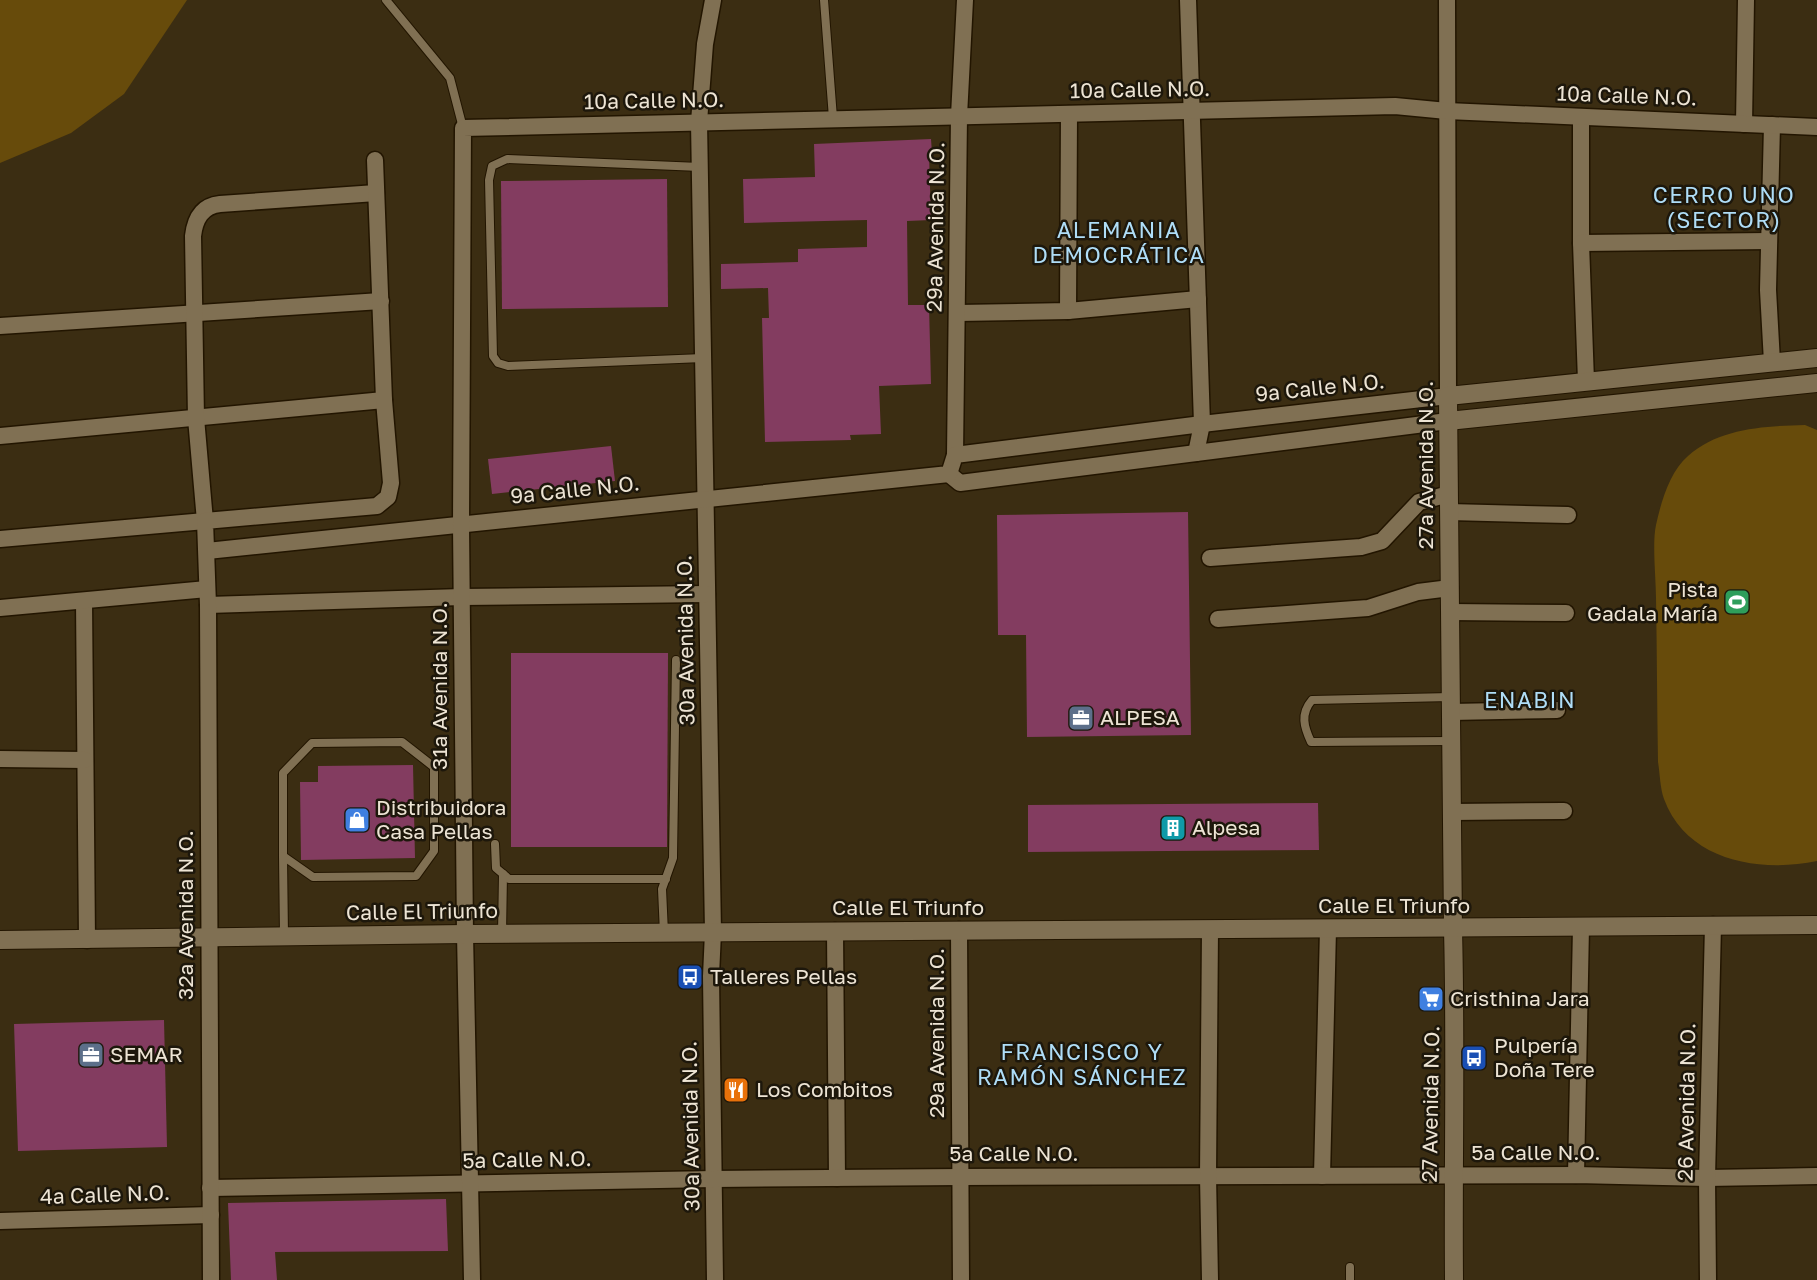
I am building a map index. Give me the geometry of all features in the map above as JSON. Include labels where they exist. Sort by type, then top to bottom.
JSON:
[{"type":"main road","name":"9a Calle N.O.","points":[[1448,396],[1817,358]]},
{"type":"main road","name":"9a Calle N.O.","points":[[1448,421],[1817,383]]},
{"type":"main road","name":"27a Avenida N.O.","points":[[1448,396],[1453,929]]},
{"type":"main road","name":"Calle El Triunfo","points":[[0,940],[465,934],[1817,925]]},
{"type":"main road","name":"27 Avenida N.O.","points":[[1453,929],[1454,1280]]},
{"type":"street","name":"30a Avenida N.O.","points":[[713,0],[705,44],[699,122],[713,932],[711,976],[715,1280]]},
{"type":"street","name":"29a Avenida N.O.","points":[[955,455],[959,116],[965,0]]},
{"type":"street","points":[[1188,0],[1202,424],[1196,453]]},
{"type":"street","name":"27a Avenida N.O.","points":[[1447,0],[1448,396]]},
{"type":"street","points":[[1744,124],[1746,0]]},
{"type":"street","name":"10a Calle N.O.","points":[[464,128],[1395,106],[1447,111],[1817,127]]},
{"type":"street","points":[[1068,311],[1069,114]]},
{"type":"street","points":[[1581,117],[1581,243],[1586,381]]},
{"type":"street","points":[[1772,125],[1768,290],[1772,362]]},
{"type":"street","name":"31a Avenida N.O.","points":[[464,128],[461,525],[465,934],[472,1280]]},
{"type":"street","points":[[0,539],[377,506],[388,497],[391,483],[384,400],[375,160]]},
{"type":"street","name":"32a Avenida N.O.","points":[[211,1280],[208,597],[205,521],[196,418],[194,226],[199,215],[210,205],[376,193]]},
{"type":"street","points":[[1581,243],[1769,241]]},
{"type":"street","points":[[958,313],[1068,311],[1198,299]]},
{"type":"street","points":[[0,326],[381,301]]},
{"type":"street","name":"9a Calle N.O.","points":[[955,455],[1448,396]]},
{"type":"street","points":[[0,436],[384,400]]},
{"type":"street","name":"9a Calle N.O.","points":[[207,551],[949,474],[960,483],[1448,421]]},
{"type":"street","points":[[949,474],[955,455]]},
{"type":"street","points":[[1210,558],[1361,547],[1382,541],[1419,502],[1568,515]]},
{"type":"street","points":[[1218,620],[1368,608],[1418,592],[1450,588]]},
{"type":"street","points":[[0,608],[84,601],[208,597],[707,594]]},
{"type":"street","points":[[84,601],[87,940]]},
{"type":"street","points":[[1450,612],[1566,613]]},
{"type":"street","points":[[1451,704],[1557,710]]},
{"type":"street","points":[[0,759],[85,760]]},
{"type":"street","points":[[1452,812],[1564,811]]},
{"type":"street","name":"26 Avenida N.O.","points":[[1708,1280],[1707,1178],[1713,926]]},
{"type":"street","points":[[1576,1175],[1581,927]]},
{"type":"street","points":[[1322,1176],[1328,929]]},
{"type":"street","name":"29a Avenida N.O.","points":[[959,930],[961,1280]]},
{"type":"street","points":[[1210,930],[1208,1176],[1210,1280]]},
{"type":"street","points":[[835,931],[837,1178]]},
{"type":"street","name":"5a Calle N.O.","points":[[210,1188],[961,1177],[1576,1175],[1707,1178],[1817,1176]]},
{"type":"street","name":"4a Calle N.O.","points":[[0,1221],[211,1215]]},
{"type":"lane","points":[[386,0],[450,78],[464,128]]},
{"type":"lane","points":[[824,0],[833,118]]},
{"type":"lane","points":[[700,167],[507,159],[492,166],[489,192],[493,356],[498,363],[508,366],[703,358]]},
{"type":"lane","points":[[664,933],[662,889],[673,858],[676,660]]},
{"type":"lane","points":[[1451,704],[1312,700],[1306,707],[1304,728],[1311,742],[1451,741]]},
{"type":"lane","points":[[283,856],[314,877],[416,876],[434,851],[434,767],[402,742],[312,743],[283,773],[283,856],[284,936]]},
{"type":"lane","points":[[495,844],[496,868],[509,879],[666,879]]},
{"type":"lane","points":[[502,934],[503,874]]},
{"type":"lane","points":[[1350,1267],[1350,1280]]},
{"type":"shaded area","points":[[0,0],[187,0],[124,94],[71,133],[0,163]]},
{"type":"shaded area","name":"Pista Gadala María","points":[[1805,425],[1817,430],[1817,861],[1772,865],[1749,863],[1727,858],[1689,837],[1675,820],[1664,799],[1658,762],[1655,532],[1671,478],[1682,462],[1700,447],[1714,439],[1743,430]]},
{"type":"building","points":[[931,139],[932,153],[929,153],[931,220],[907,221],[908,305],[929,305],[931,384],[879,386],[881,434],[850,435],[851,440],[765,442],[762,318],[769,318],[768,288],[721,289],[721,264],[798,262],[798,249],[867,247],[867,220],[744,223],[743,179],[815,177],[814,144]]},
{"type":"building","points":[[667,179],[668,307],[502,309],[501,181]]},
{"type":"building","points":[[611,446],[615,481],[492,494],[488,459]]},
{"type":"building","points":[[1188,512],[1191,735],[1027,737],[1026,635],[998,635],[997,515]]},
{"type":"building","points":[[511,653],[668,653],[667,847],[511,847]]},
{"type":"building","name":"Distribuidora Casa Pellas","points":[[413,765],[415,858],[301,860],[300,782],[318,782],[318,766]]},
{"type":"building","name":"Alpesa","points":[[1318,803],[1319,850],[1028,852],[1028,805]]},
{"type":"building","points":[[164,1020],[167,1147],[18,1151],[14,1024]]},
{"type":"building","points":[[446,1199],[448,1251],[275,1252],[277,1280],[231,1280],[228,1203]]},
{"type":"place","name":"Pista Gadala María","points":[[1737,602]]},
{"type":"place","name":"ALPESA","points":[[1081,718]]},
{"type":"place","name":"Distribuidora Casa Pellas","points":[[357,820]]},
{"type":"place","name":"Alpesa","points":[[1173,828]]},
{"type":"place","name":"Talleres Pellas","points":[[690,977]]},
{"type":"place","name":"Cristhina Jara","points":[[1431,999]]},
{"type":"place","name":"SEMAR","points":[[91,1055]]},
{"type":"place","name":"Pulpería Doña Tere","points":[[1474,1058]]},
{"type":"place","name":"Los Combitos","points":[[736,1090]]},
{"type":"district","name":"CERRO UNO (SECTOR)","points":[[1724,208]]},
{"type":"district","name":"ALEMANIA DEMOCRÁTICA","points":[[1119,242]]},
{"type":"district","name":"ENABIN","points":[[1530,700]]},
{"type":"district","name":"FRANCISCO Y RAMÓN SÁNCHEZ","points":[[1082,1064]]}]
